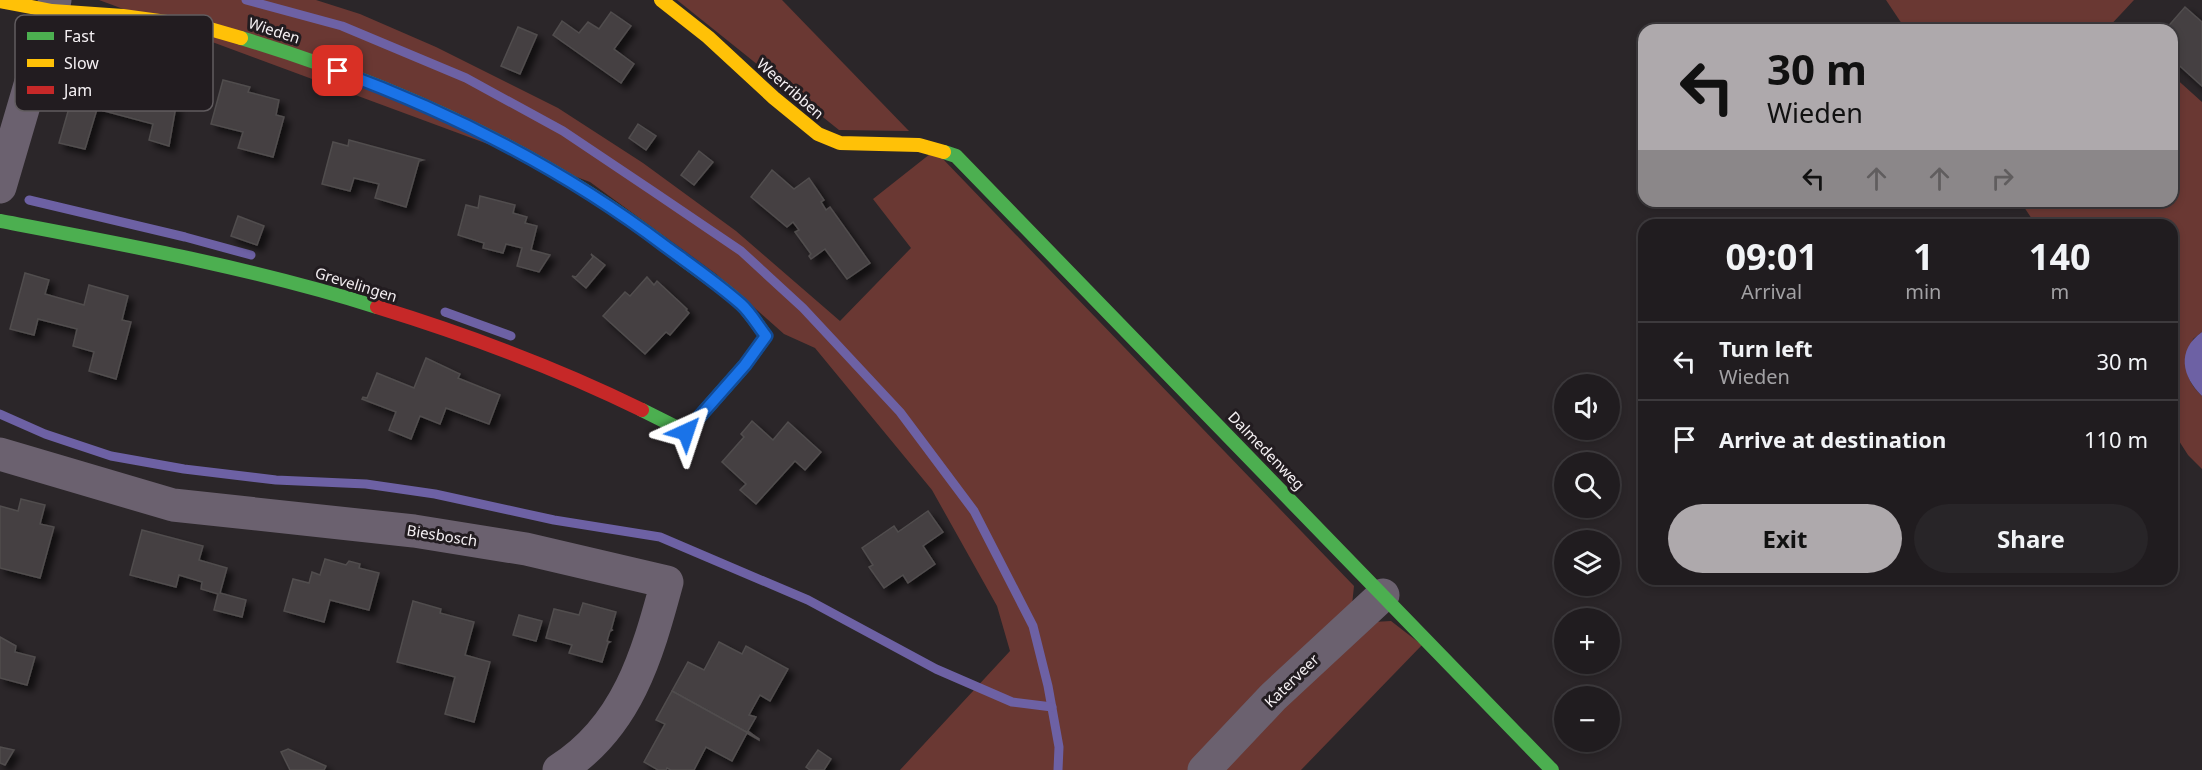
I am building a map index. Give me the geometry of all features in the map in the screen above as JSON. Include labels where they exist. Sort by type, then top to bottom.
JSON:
[{"type":"street","name":"Weerribben","points":[[661,0],[708,37],[774,98],[818,134],[840,143],[919,146],[956,156]]},
{"type":"street","name":"Wieden","points":[[0,1],[116,15]]},
{"type":"street","name":"Wieden","points":[[213,30],[287,52],[439,111],[513,147],[585,190],[649,233],[742,306],[766,336],[745,365],[686,432]]},
{"type":"street","points":[[0,187],[22,111]]},
{"type":"street","name":"Dalmedenweg","points":[[956,156],[1552,770]]},
{"type":"street","name":"Grevelingen","points":[[0,220],[189,258],[297,283],[479,340],[627,401],[686,432]]},
{"type":"street","name":"Biesbosch","points":[[0,454],[173,505],[414,531],[526,549],[667,582],[656,623],[631,691],[607,728],[569,764],[559,770]]},
{"type":"street","name":"Katerveer","points":[[1204,770],[1273,697],[1383,595]]},
{"type":"shaded area","points":[[99,0],[316,0],[360,14],[436,47],[558,108],[643,163],[736,231],[840,321],[911,248],[873,199],[930,154],[942,158],[1354,586],[1352,605],[1195,770],[900,770],[1010,651],[997,606],[932,490],[815,348],[784,334],[716,274],[590,182],[213,42],[213,15],[139,15]]},
{"type":"shaded area","points":[[677,0],[782,0],[909,131],[839,130]]},
{"type":"shaded area","points":[[1886,0],[2134,0],[2112,24],[1902,24]]},
{"type":"shaded area","points":[[2178,80],[2202,102],[2202,332],[2193,339],[2187,370],[2195,389],[2202,396],[2202,469],[2188,455],[2178,439],[2178,219],[2032,219],[2024,207],[2178,207]]},
{"type":"shaded area","points":[[2202,332],[2202,396],[2195,389],[2186,372],[2185,355],[2188,347]]},
{"type":"shaded area","points":[[1391,621],[1422,645],[1301,770],[1215,770],[1373,622]]},
{"type":"building","points":[[2185,7],[2202,22],[2202,86],[2178,64],[2178,24],[2170,24]]},
{"type":"building","points":[[611,12],[631,26],[614,49],[634,64],[621,83],[553,35],[562,21],[579,33],[588,22],[599,29]]},
{"type":"building","points":[[518,27],[537,35],[520,74],[501,66]]},
{"type":"building","points":[[223,80],[250,87],[248,92],[279,100],[276,115],[284,117],[273,157],[238,148],[243,132],[211,124]]},
{"type":"building","points":[[68,111],[96,111],[85,149],[59,143]]},
{"type":"building","points":[[104,111],[175,111],[169,146],[149,140],[153,124]]},
{"type":"building","points":[[638,124],[656,136],[646,150],[629,138]]},
{"type":"building","points":[[349,140],[423,160],[419,161],[406,207],[375,198],[379,184],[354,178],[350,191],[322,184],[333,142],[348,146]]},
{"type":"building","points":[[699,151],[713,162],[694,185],[681,175]]},
{"type":"building","points":[[772,170],[794,189],[809,178],[824,200],[821,202],[826,210],[830,207],[870,263],[847,279],[825,249],[811,259],[809,256],[811,254],[795,232],[799,230],[793,222],[787,227],[751,197]]},
{"type":"building","points":[[480,196],[515,205],[513,213],[527,217],[525,223],[537,226],[531,250],[550,255],[539,272],[517,266],[522,248],[506,244],[503,253],[483,248],[484,243],[458,235],[466,205],[478,208]]},
{"type":"building","points":[[238,216],[264,226],[257,245],[231,236]]},
{"type":"building","points":[[591,254],[605,265],[586,288],[572,276],[576,277],[593,257]]},
{"type":"building","points":[[25,273],[49,280],[45,294],[84,305],[89,285],[128,296],[122,320],[131,322],[116,379],[89,371],[94,352],[73,346],[77,329],[38,319],[34,335],[10,329]]},
{"type":"building","points":[[647,277],[654,285],[657,281],[689,313],[670,335],[666,332],[645,354],[603,316],[625,292],[630,296]]},
{"type":"building","points":[[426,358],[460,374],[458,378],[500,395],[489,424],[446,408],[440,424],[420,416],[411,439],[389,430],[396,412],[362,399],[363,397],[367,398],[377,373],[414,388]]},
{"type":"building","points":[[752,421],[773,440],[788,422],[821,452],[805,470],[795,461],[756,504],[740,490],[746,484],[722,462],[744,437],[741,434]]},
{"type":"building","points":[[21,499],[45,505],[40,524],[54,527],[40,578],[0,568],[0,506],[18,511]]},
{"type":"building","points":[[928,511],[943,532],[923,546],[935,564],[908,583],[903,575],[884,588],[869,567],[873,565],[862,548],[894,526],[898,532]]},
{"type":"building","points":[[142,530],[203,546],[199,560],[227,568],[220,593],[246,600],[242,617],[214,610],[218,594],[201,589],[202,582],[179,575],[176,587],[130,575]]},
{"type":"building","points":[[325,559],[346,565],[349,561],[360,564],[359,568],[379,573],[369,610],[330,600],[324,622],[284,611],[293,579],[309,583],[312,572],[320,575]]},
{"type":"building","points":[[413,601],[441,609],[440,613],[474,622],[465,655],[490,662],[474,722],[445,714],[455,677],[397,662]]},
{"type":"building","points":[[583,603],[616,612],[611,630],[613,630],[610,631],[607,641],[610,642],[602,662],[569,653],[572,645],[546,638],[554,609],[579,615]]},
{"type":"building","points":[[519,615],[542,621],[536,641],[513,635]]},
{"type":"building","points":[[0,637],[16,646],[15,652],[35,657],[27,685],[0,678]]},
{"type":"building","points":[[719,642],[742,654],[746,646],[788,669],[770,701],[760,695],[749,715],[756,717],[748,731],[759,739],[672,691],[688,662],[704,670]]},
{"type":"building","points":[[672,691],[759,739],[759,740],[747,733],[732,761],[706,747],[694,770],[667,768],[658,770],[644,762],[665,724],[656,720]]},
{"type":"building","points":[[0,747],[14,750],[5,765],[0,763]]},
{"type":"building","points":[[288,749],[326,766],[324,770],[290,770],[281,752]]},
{"type":"building","points":[[818,750],[831,759],[824,770],[810,770],[806,767]]},
{"type":"waterway","points":[[246,0],[342,26],[466,78],[563,131],[741,251],[803,308],[900,412],[974,511],[1033,626],[1048,686],[1059,747],[1058,770]]},
{"type":"waterway","points":[[29,200],[251,255]]},
{"type":"waterway","points":[[445,312],[511,336]]},
{"type":"waterway","points":[[0,414],[45,434],[111,456],[184,469],[276,480],[366,484],[435,494],[554,520],[660,537],[808,600],[936,669],[1012,702],[1052,707]]},
{"type":"traffic: fast","points":[[241,38],[357,78],[413,101],[523,154],[627,218],[737,300],[766,336],[745,365],[686,432],[642,410]]},
{"type":"traffic: fast","points":[[944,152],[956,156],[1552,770]]},
{"type":"traffic: fast","points":[[0,221],[237,269],[377,307]]},
{"type":"traffic: slow","points":[[661,0],[708,37],[774,98],[818,134],[840,143],[919,145],[944,152]]},
{"type":"traffic: slow","points":[[0,1],[52,11],[109,15]]},
{"type":"traffic: slow","points":[[213,30],[241,38]]},
{"type":"traffic: jam","points":[[377,307],[512,353],[642,410]]},
{"type":"route","points":[[338,71],[439,111],[513,147],[585,190],[649,233],[742,306],[766,336],[745,365],[686,432]]}]
